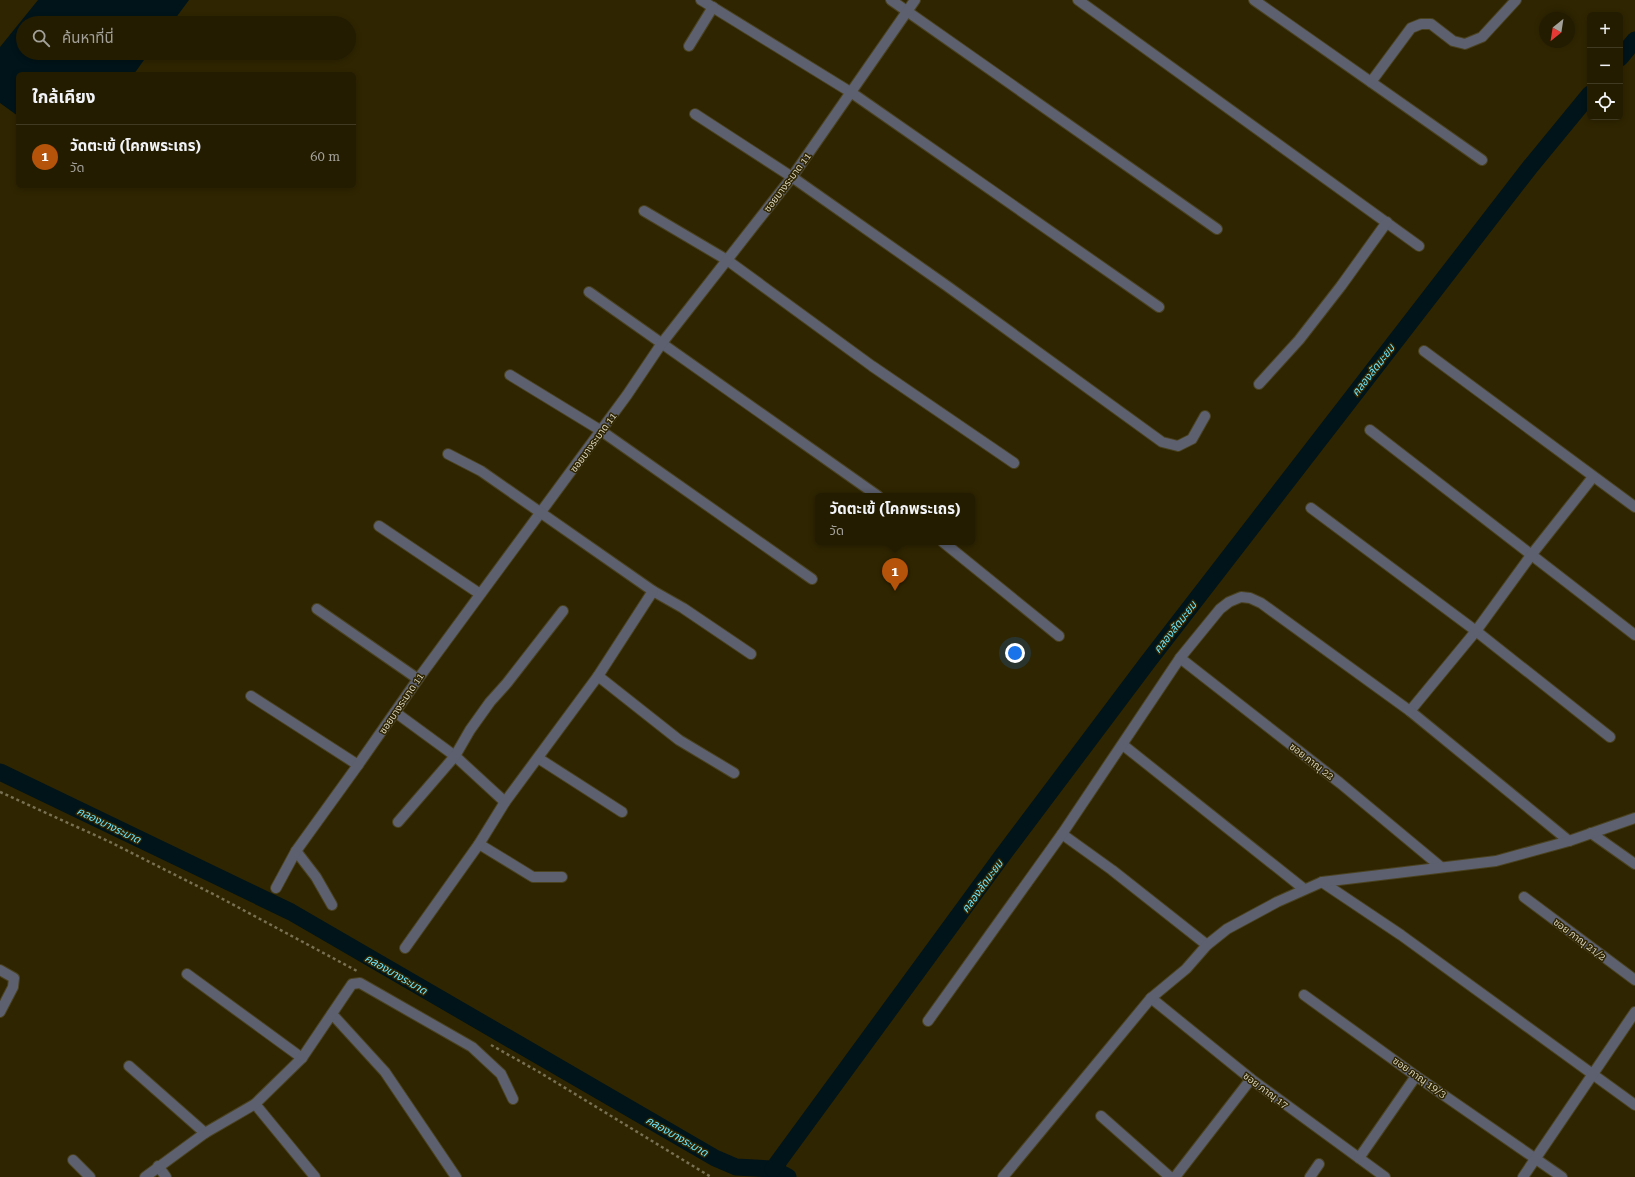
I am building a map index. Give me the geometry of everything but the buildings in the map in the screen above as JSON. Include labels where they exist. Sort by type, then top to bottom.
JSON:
[{"type":"street","points":[[701,0],[852,93],[1159,307]]},
{"type":"street","points":[[891,0],[1217,229]]},
{"type":"street","name":"ซอยบางระมาด 11","points":[[276,888],[296,851],[418,679],[627,394],[662,343],[792,177],[852,93],[915,0]]},
{"type":"street","points":[[1078,0],[1419,246]]},
{"type":"street","points":[[1254,0],[1482,160]]},
{"type":"street","points":[[1371,82],[1411,28],[1422,24],[1431,24],[1453,40],[1465,44],[1482,37],[1516,0]]},
{"type":"street","points":[[689,46],[713,7]]},
{"type":"street","points":[[695,114],[792,177],[947,286],[1162,442],[1178,446],[1192,439],[1205,416]]},
{"type":"street","points":[[644,211],[727,260],[872,366],[1014,463]]},
{"type":"street","points":[[1259,384],[1299,340],[1337,292],[1387,222]]},
{"type":"street","points":[[589,292],[874,493]]},
{"type":"street","points":[[1424,351],[1635,507]]},
{"type":"street","points":[[510,375],[600,430],[812,579]]},
{"type":"street","points":[[1370,430],[1635,635]]},
{"type":"street","points":[[448,454],[481,471],[653,590],[683,608],[751,654]]},
{"type":"street","points":[[1410,711],[1476,630],[1532,554],[1593,477]]},
{"type":"street","points":[[1311,508],[1476,630],[1610,737]]},
{"type":"street","points":[[379,526],[480,594]]},
{"type":"street","points":[[947,545],[1059,636]]},
{"type":"street","points":[[405,948],[479,844],[505,802],[598,676],[653,590]]},
{"type":"street","points":[[928,1021],[1062,834],[1180,658],[1220,609],[1229,602],[1241,597],[1250,598],[1261,603],[1410,711],[1569,841]]},
{"type":"street","points":[[317,609],[418,679]]},
{"type":"street","points":[[398,822],[456,756],[470,730],[490,702],[507,683],[563,611]]},
{"type":"street","name":"ซอย ภาณุ 22","points":[[1180,658],[1340,783],[1441,867]]},
{"type":"street","points":[[598,676],[679,740],[734,773]]},
{"type":"street","points":[[251,696],[358,765]]},
{"type":"street","points":[[395,712],[456,756],[505,802]]},
{"type":"street","points":[[1123,745],[1304,889]]},
{"type":"street","points":[[538,758],[622,812]]},
{"type":"street","points":[[1003,1177],[1151,998],[1186,968],[1206,945],[1227,929],[1304,889],[1322,882],[1358,876],[1496,861],[1569,841],[1635,818]]},
{"type":"street","points":[[1591,833],[1635,864]]},
{"type":"street","points":[[1062,834],[1112,870],[1206,945]]},
{"type":"street","points":[[479,844],[533,877],[562,877]]},
{"type":"street","points":[[296,851],[316,877],[332,905]]},
{"type":"street","points":[[1322,882],[1401,935],[1635,1105]]},
{"type":"street","name":"ซอย ภาณุ 21/2","points":[[1524,897],[1635,980]]},
{"type":"street","points":[[0,970],[14,978],[13,987],[0,1012]]},
{"type":"street","points":[[187,974],[302,1058]]},
{"type":"street","points":[[145,1177],[205,1133],[255,1104],[302,1058],[352,984],[360,983],[472,1047],[501,1074],[513,1099]]},
{"type":"street","name":"ซอย ภาณุ 19/3","points":[[1304,995],[1416,1076],[1562,1177]]},
{"type":"street","name":"ซอย ภาณุ 17","points":[[1151,998],[1251,1079],[1385,1177]]},
{"type":"street","points":[[1523,1177],[1635,1012]]},
{"type":"street","points":[[332,1014],[385,1072],[456,1177]]},
{"type":"street","points":[[129,1066],[205,1133]]},
{"type":"street","points":[[1359,1158],[1416,1076]]},
{"type":"street","points":[[1175,1177],[1251,1079]]},
{"type":"street","points":[[255,1104],[315,1177]]},
{"type":"street","points":[[1101,1116],[1170,1177]]},
{"type":"street","points":[[73,1160],[90,1177]]},
{"type":"street","points":[[1310,1177],[1319,1164]]},
{"type":"street","points":[[158,1166],[166,1177]]},
{"type":"shaded area","points":[[38,0],[189,0],[177,16],[25,16]]},
{"type":"shaded area","points":[[16,27],[16,60],[144,60],[135,72],[16,72],[16,115],[0,103],[0,47]]},
{"type":"waterway","name":"คลองลัดมะยม","points":[[1623,54],[1635,40]]},
{"type":"waterway","name":"คลองลัดมะยม","points":[[773,1169],[1002,856],[1147,663],[1530,167],[1587,98]]},
{"type":"waterway","name":"คลองบางระมาด","points":[[0,772],[291,912],[715,1158],[736,1167],[773,1169],[788,1177]]},
{"type":"place","name":"วัดตะเข้ (โคกพระเถร)","points":[[895,591]]}]
